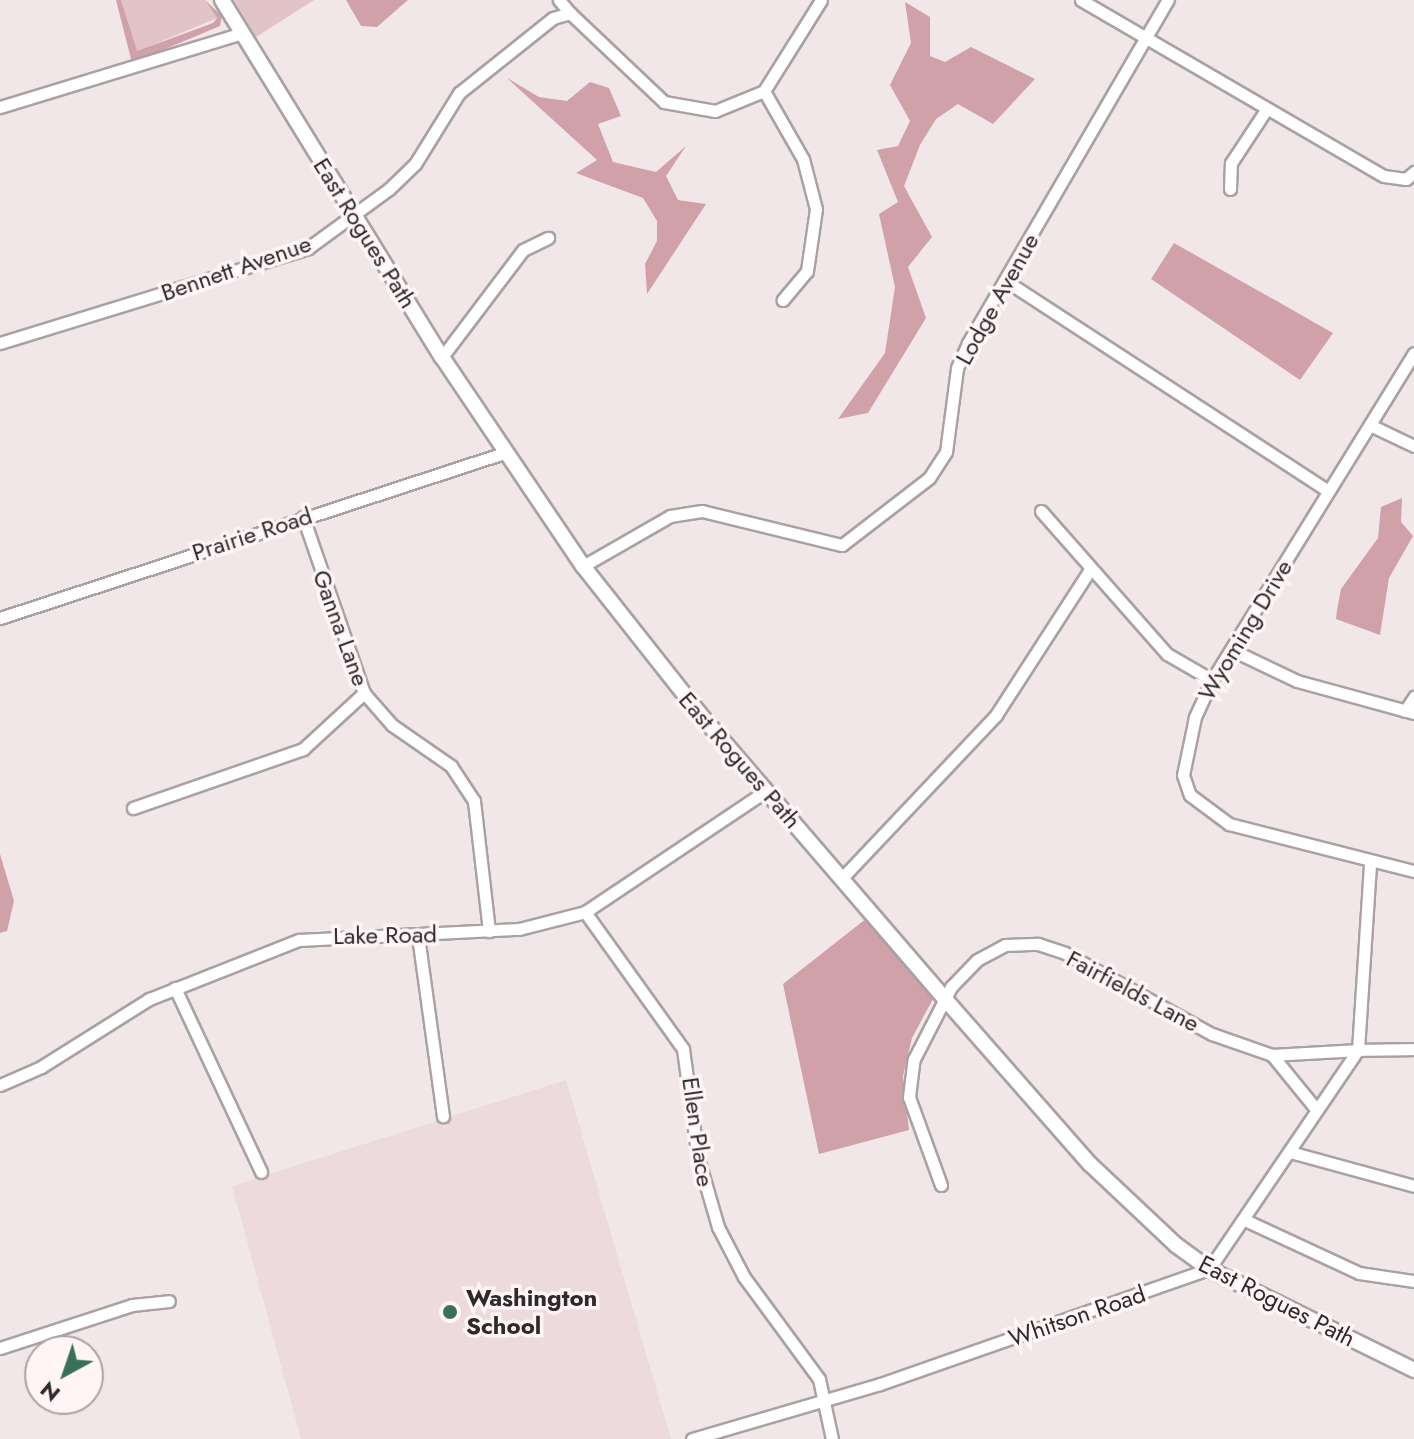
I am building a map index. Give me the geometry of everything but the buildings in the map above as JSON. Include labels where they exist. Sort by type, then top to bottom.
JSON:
[{"type":"street","name":"East Rogues Path","points":[[222,0],[442,357],[583,566],[766,791],[944,998],[1090,1164],[1209,1269],[1414,1370]]},
{"type":"street","points":[[559,0],[664,102],[715,111],[764,91],[821,0]]},
{"type":"street","points":[[1081,0],[1384,176],[1410,175]]},
{"type":"street","name":"Lodge Avenue","points":[[583,566],[641,529],[691,512],[741,516],[842,545],[870,527],[929,478],[946,452],[957,368],[1168,0]]},
{"type":"street","name":"Bennett Avenue","points":[[0,343],[308,248],[355,217],[415,164],[459,93],[530,32],[570,13]]},
{"type":"street","points":[[0,107],[242,33]]},
{"type":"street","points":[[764,91],[803,159],[816,209],[807,271],[783,300]]},
{"type":"street","points":[[1230,189],[1231,163],[1266,110]]},
{"type":"street","points":[[442,357],[523,250],[548,238]]},
{"type":"street","points":[[1006,281],[1328,491]]},
{"type":"street","name":"Wyoming Drive","points":[[1414,353],[1212,680],[1185,750],[1190,795],[1229,824],[1370,864],[1414,871]]},
{"type":"street","points":[[1370,425],[1414,446]]},
{"type":"street","name":"Prairie Road","points":[[0,618],[504,453]]},
{"type":"street","points":[[1041,511],[1089,571],[1167,654],[1212,680]]},
{"type":"street","name":"Ganna Lane","points":[[303,517],[364,693],[383,718],[464,781],[480,823],[489,931]]},
{"type":"street","points":[[842,878],[996,715],[1089,571]]},
{"type":"street","points":[[1232,650],[1297,681],[1410,712],[1414,697]]},
{"type":"street","points":[[133,808],[303,749],[364,693]]},
{"type":"street","name":"Lake Road","points":[[0,1085],[175,988],[299,940],[489,931],[585,912],[766,791]]},
{"type":"street","points":[[1209,1269],[1247,1221],[1315,1108],[1358,1050],[1370,864]]},
{"type":"street","name":"Ellen Place","points":[[585,912],[683,1049],[698,1158],[718,1227],[744,1277],[802,1350],[826,1398],[832,1439]]},
{"type":"street","points":[[418,936],[443,1116]]},
{"type":"street","name":"Fairfields Lane","points":[[941,1185],[909,1097],[914,1059],[944,998],[991,951],[1038,944],[1212,1034],[1272,1055]]},
{"type":"street","points":[[175,988],[261,1172]]},
{"type":"street","points":[[1272,1055],[1414,1049]]},
{"type":"street","points":[[1272,1055],[1315,1108]]},
{"type":"street","points":[[1290,1152],[1414,1186]]},
{"type":"street","points":[[1247,1221],[1359,1273],[1414,1281]]},
{"type":"street","name":"Whitson Road","points":[[692,1439],[826,1398],[1209,1269]]},
{"type":"street","points":[[0,1348],[132,1305],[169,1301]]},
{"type":"shaded area","points":[[116,0],[121,0],[137,51],[213,23],[217,18],[205,0],[222,16],[220,26],[132,63]]},
{"type":"shaded area","points":[[121,0],[205,0],[217,18],[136,52]]},
{"type":"shaded area","points":[[234,0],[314,0],[256,37]]},
{"type":"shaded area","points":[[346,0],[408,0],[377,27],[361,26]]},
{"type":"shaded area","points":[[905,2],[930,17],[930,56],[945,62],[971,47],[1035,79],[993,124],[958,104],[936,119],[920,145],[904,186],[932,237],[908,267],[926,318],[868,413],[838,419],[885,353],[895,287],[879,214],[898,202],[877,150],[898,146],[910,121],[890,85],[911,43]]},
{"type":"shaded area","points":[[507,78],[539,97],[567,101],[590,82],[609,88],[621,116],[598,124],[613,162],[656,172],[686,146],[666,176],[678,200],[706,204],[647,294],[645,264],[657,241],[657,221],[643,198],[576,173],[597,160]]},
{"type":"shaded area","points":[[1174,243],[1333,333],[1300,380],[1151,279]]},
{"type":"shaded area","points":[[1402,498],[1401,522],[1413,536],[1389,578],[1380,635],[1336,619],[1337,610],[1341,589],[1378,538],[1381,507]]},
{"type":"shaded area","points":[[0,854],[14,901],[7,931],[0,933]]},
{"type":"shaded area","points":[[867,918],[934,997],[912,1038],[903,1076],[909,1130],[819,1154],[783,984]]},
{"type":"shaded area","name":"Washington School","points":[[566,1080],[671,1439],[301,1439],[232,1186]]},
{"type":"place","name":"Washington School","points":[[450,1312]]}]
